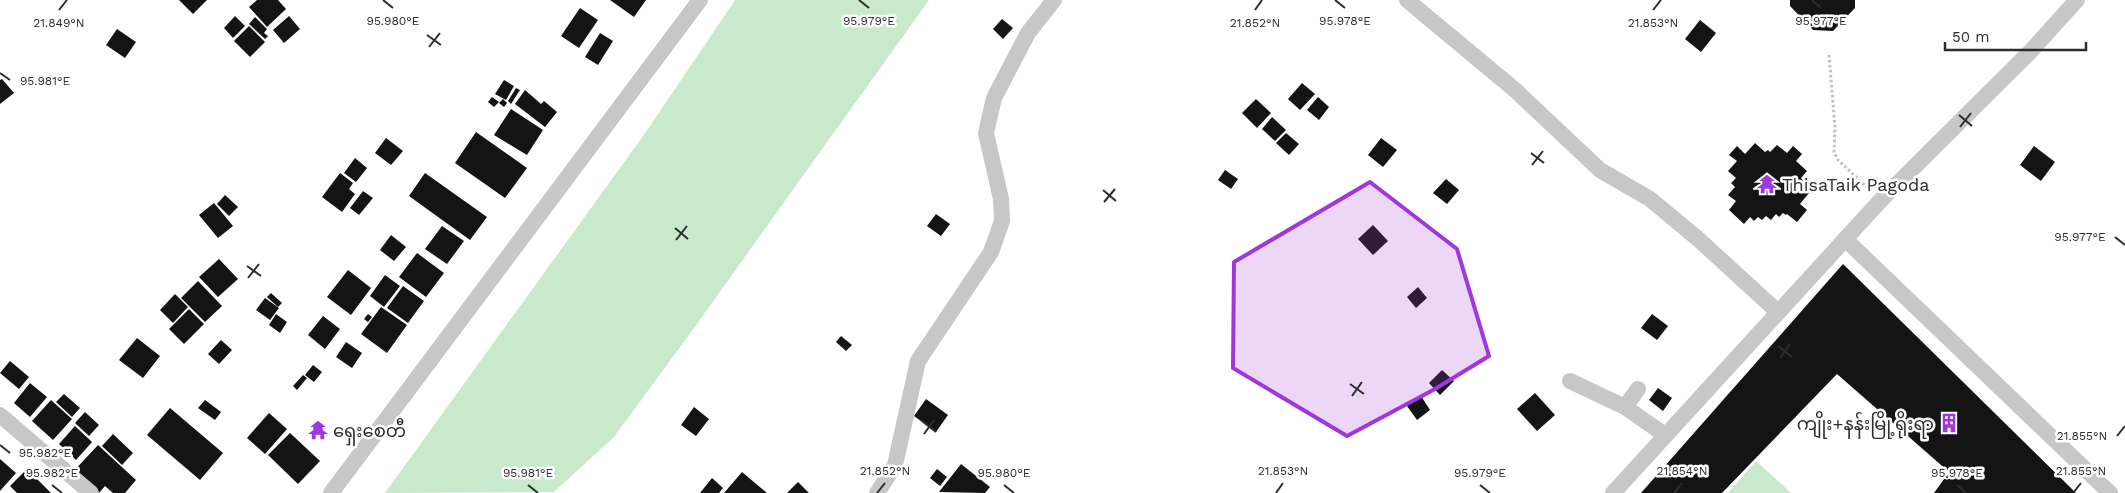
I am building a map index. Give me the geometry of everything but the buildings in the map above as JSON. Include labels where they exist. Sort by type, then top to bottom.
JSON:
[{"type":"street","points":[[331,493],[700,0]]},
{"type":"street","points":[[877,493],[895,465],[918,361],[991,252],[1002,221],[1000,192],[986,133],[994,98],[1028,33],[1054,0]]},
{"type":"street","points":[[1407,0],[1514,90],[1600,170],[1650,199],[1697,238],[1778,312]]},
{"type":"street","points":[[1613,493],[1881,200],[2030,52],[2077,0]]},
{"type":"street","points":[[1845,239],[2110,493]]},
{"type":"street","points":[[1570,380],[1625,407],[1665,435]]},
{"type":"street","points":[[1625,407],[1638,389]]},
{"type":"street","points":[[0,415],[91,493]]},
{"type":"path","points":[[1829,55],[1835,128],[1834,152],[1838,160],[1881,200]]},
{"type":"highlighted area","points":[[1370,182],[1457,249],[1489,356],[1435,389],[1347,436],[1233,368],[1234,262]]},
{"type":"shaded area","points":[[735,0],[929,0],[614,437],[554,492],[385,493],[646,132]]},
{"type":"shaded area","points":[[1756,461],[1787,489],[1791,493],[1728,493]]},
{"type":"place","name":"ThisaTaik Pagoda","points":[[1767,184]]},
{"type":"place","name":"ကျိုး+နန်းမြို့ရိုးရာ","points":[[1949,423]]},
{"type":"place","name":"ရှေးစေတီ","points":[[318,430]]}]
